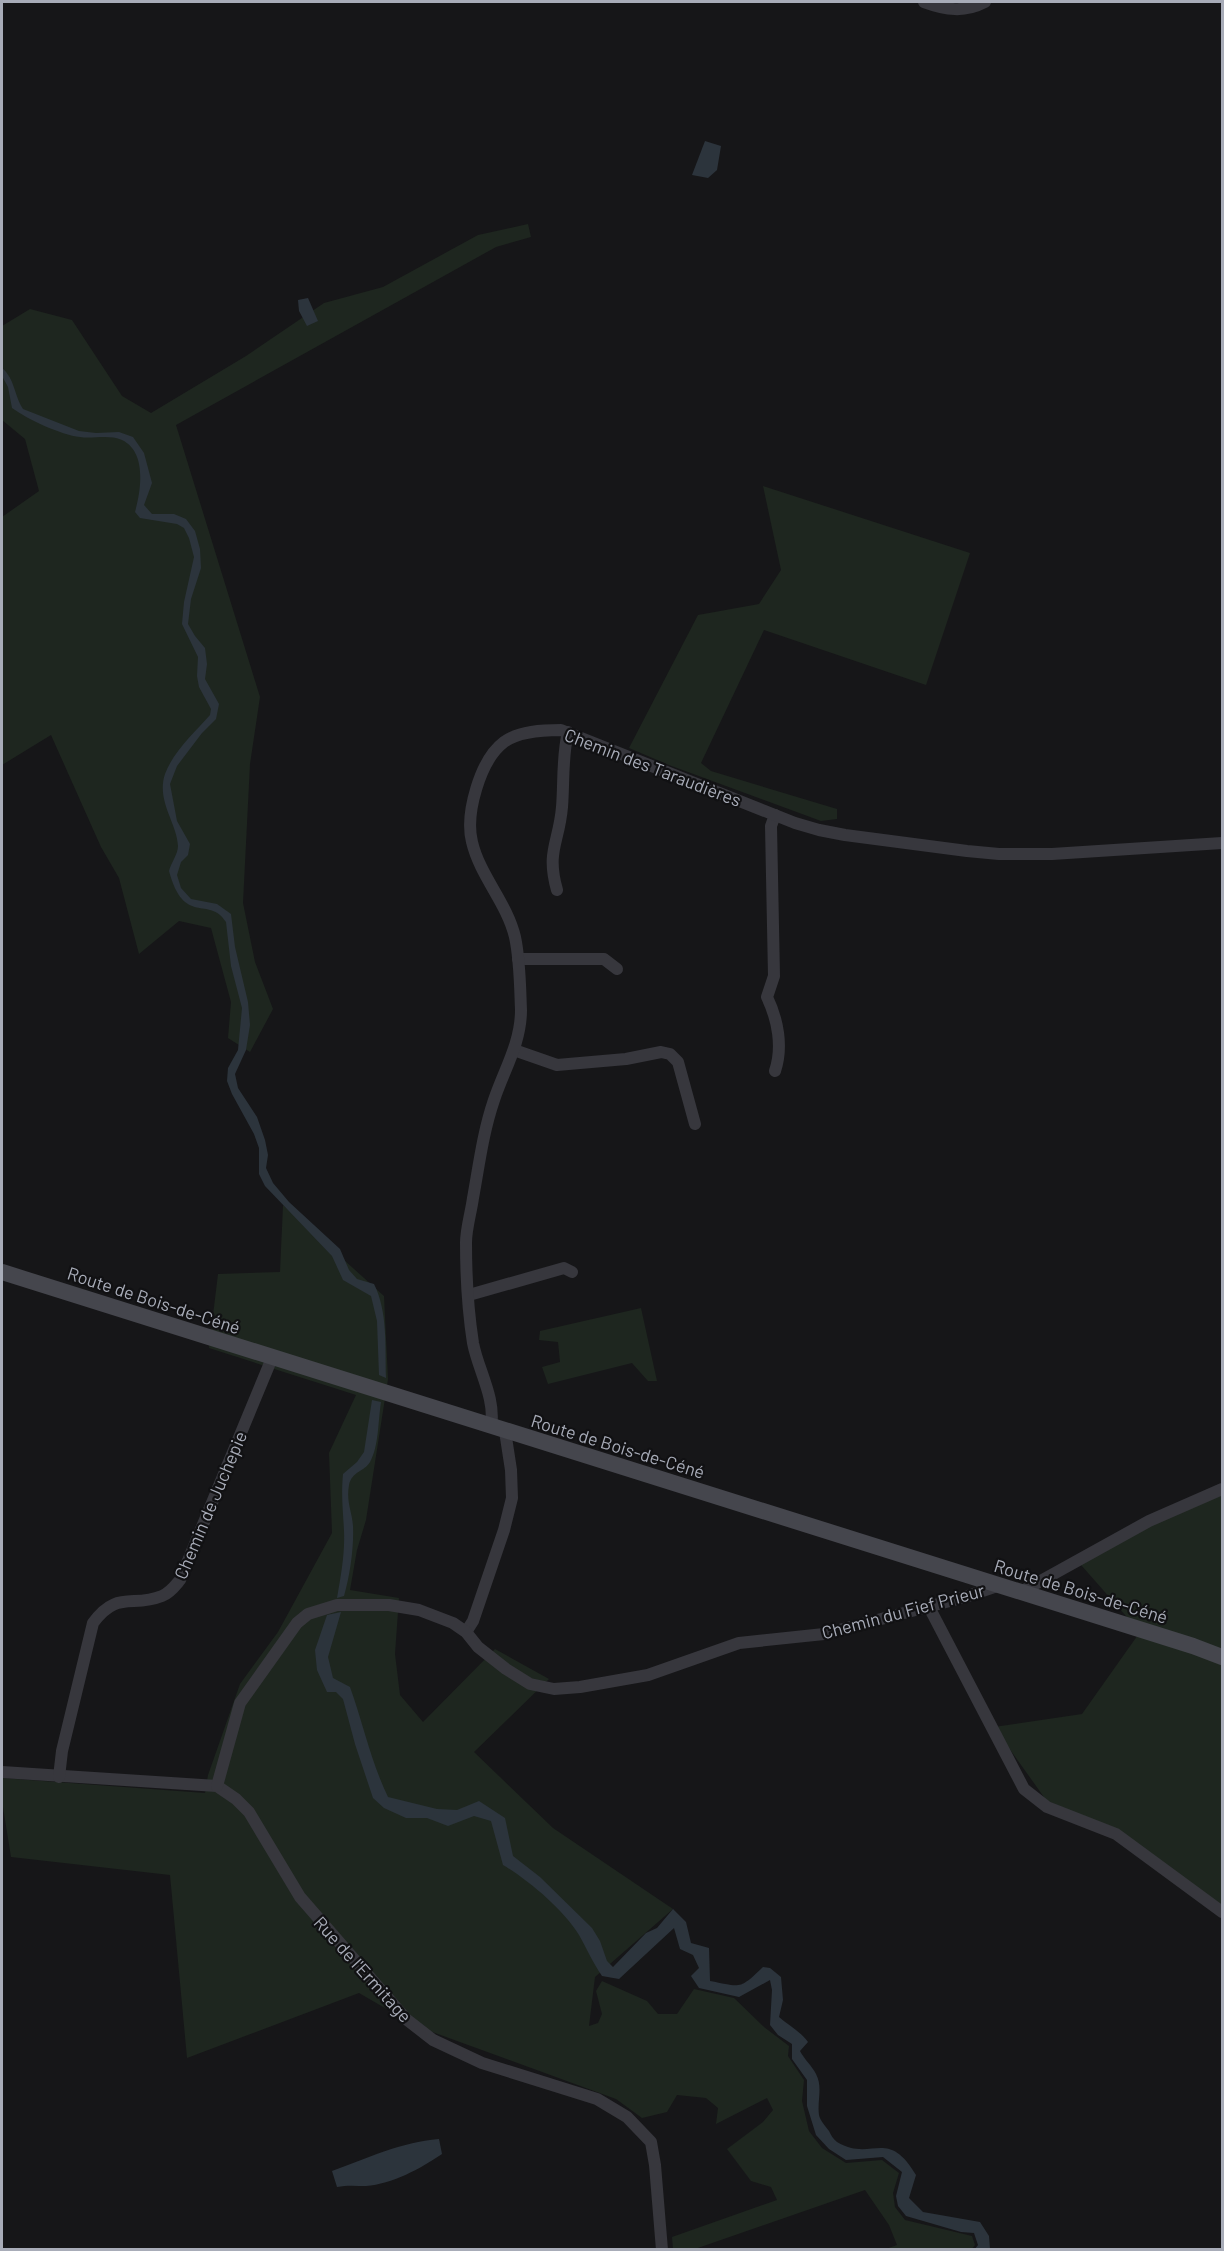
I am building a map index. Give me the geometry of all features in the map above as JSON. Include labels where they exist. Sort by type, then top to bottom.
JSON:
[{"type":"street","points":[[924,2],[939,8],[958,10],[985,2]]},
{"type":"street","name":"Chemin des Taraudières","points":[[466,1632],[477,1611],[504,1530],[512,1498],[511,1470],[498,1429],[492,1419],[488,1393],[473,1344],[466,1242],[482,1146],[494,1100],[514,1050],[521,1012],[518,959],[511,926],[483,871],[471,841],[471,822],[478,784],[489,759],[504,742],[525,733],[552,730],[568,732],[774,815],[819,830],[836,833],[988,853],[1052,854],[1222,843]]},
{"type":"street","points":[[557,890],[551,871],[552,853],[562,811],[568,732]]},
{"type":"street","points":[[774,815],[771,826],[774,976],[767,998],[775,1014],[780,1055],[775,1071]]},
{"type":"street","points":[[518,959],[604,959],[617,969]]},
{"type":"street","points":[[514,1050],[557,1065],[626,1059],[662,1052],[670,1054],[678,1062],[695,1124]]},
{"type":"street","points":[[469,1295],[564,1268],[572,1272]]},
{"type":"street","name":"Route de Bois-de-Céné","points":[[2,1272],[1222,1657]]},
{"type":"street","name":"Chemin de Juchepie","points":[[59,1777],[62,1752],[93,1623],[102,1611],[114,1604],[162,1596],[172,1590],[180,1580],[272,1358]]},
{"type":"street","points":[[1019,1593],[1149,1521],[1222,1489]]},
{"type":"street","name":"Chemin du Fief Prieur","points":[[217,1786],[240,1703],[297,1623],[308,1614],[337,1605],[389,1605],[419,1610],[453,1623],[506,1669],[530,1684],[554,1689],[648,1675],[739,1643],[825,1634],[929,1607],[997,1586]]},
{"type":"street","points":[[929,1607],[1024,1789],[1047,1807],[1116,1834],[1222,1912]]},
{"type":"street","points":[[2,1772],[217,1786]]},
{"type":"street","name":"Rue de l'Ermitage","points":[[217,1786],[236,1799],[249,1812],[300,1897],[406,2019],[433,2040],[482,2063],[597,2099],[627,2117],[651,2142],[662,2250]]},
{"type":"shaded area","points":[[705,141],[721,146],[717,170],[708,178],[692,175]]},
{"type":"shaded area","points":[[528,224],[531,237],[496,247],[176,425],[260,697],[250,764],[243,903],[255,962],[273,1009],[250,1052],[228,1038],[231,1002],[211,928],[179,921],[139,954],[119,878],[101,847],[51,735],[2,765],[2,517],[39,491],[25,439],[2,420],[2,326],[30,309],[72,320],[122,396],[151,413],[246,356],[324,303],[383,287],[478,235]]},
{"type":"shaded area","points":[[308,298],[318,321],[307,326],[299,311],[298,300]]},
{"type":"shaded area","points":[[2,368],[10,377],[23,409],[79,431],[119,432],[133,437],[144,453],[152,483],[144,505],[152,514],[174,514],[186,519],[195,531],[200,549],[201,568],[191,599],[188,624],[205,648],[207,664],[205,679],[219,704],[216,719],[202,733],[177,766],[170,784],[177,821],[190,844],[188,855],[181,862],[177,875],[181,888],[191,899],[217,904],[231,914],[235,947],[248,1002],[250,1025],[246,1050],[235,1074],[238,1088],[257,1117],[268,1155],[266,1168],[273,1183],[289,1202],[340,1249],[349,1270],[357,1279],[374,1284],[384,1318],[386,1378],[379,1375],[377,1321],[371,1296],[343,1280],[332,1256],[265,1186],[259,1174],[259,1148],[227,1081],[228,1068],[238,1050],[242,1008],[231,966],[226,922],[219,914],[189,905],[182,899],[169,871],[178,846],[163,793],[165,774],[179,750],[210,715],[211,709],[199,687],[198,657],[182,624],[184,602],[194,557],[189,538],[184,528],[177,524],[140,518],[135,512],[140,472],[139,462],[130,446],[117,438],[80,437],[63,433],[18,412],[12,408],[8,387],[2,376]]},
{"type":"shaded area","points":[[763,486],[970,553],[926,685],[764,630],[701,763],[711,771],[837,809],[837,819],[821,821],[629,748],[698,615],[759,604],[781,570]]},
{"type":"shaded area","points":[[283,1205],[384,1296],[388,1379],[366,1520],[357,1550],[350,1590],[399,1598],[395,1654],[400,1695],[423,1722],[495,1649],[549,1679],[474,1752],[553,1828],[673,1909],[595,1977],[589,2026],[598,2023],[602,2014],[596,1991],[602,1981],[647,2001],[658,2014],[677,2014],[694,1989],[734,1998],[764,2027],[789,2046],[788,2056],[804,2080],[802,2101],[809,2131],[822,2148],[846,2163],[882,2160],[899,2173],[893,2193],[895,2207],[905,2220],[972,2236],[975,2245],[972,2249],[886,2249],[897,2245],[889,2225],[865,2190],[695,2249],[673,2249],[672,2237],[777,2200],[771,2187],[751,2181],[727,2149],[763,2122],[773,2110],[767,2098],[716,2124],[718,2108],[706,2098],[677,2095],[667,2112],[642,2118],[616,2099],[416,2026],[359,1993],[187,2058],[170,1875],[11,1857],[2,1801],[2,1778],[205,1793],[208,1775],[240,1684],[278,1632],[332,1533],[329,1453],[356,1395],[209,1348],[218,1274],[280,1272]]},
{"type":"shaded area","points":[[641,1308],[657,1381],[648,1381],[632,1363],[548,1384],[542,1367],[560,1362],[558,1342],[539,1340],[540,1331]]},
{"type":"shaded area","points":[[372,1400],[381,1402],[377,1441],[370,1462],[355,1474],[349,1485],[353,1526],[352,1552],[344,1596],[337,1598],[344,1548],[343,1474],[357,1462],[364,1452]]},
{"type":"shaded area","points":[[1222,1485],[1222,1916],[1140,1845],[1046,1800],[994,1727],[1082,1714],[1140,1632],[1074,1557]]},
{"type":"shaded area","points":[[341,1612],[328,1657],[333,1678],[350,1687],[388,1797],[437,1809],[457,1810],[479,1801],[505,1818],[513,1856],[540,1877],[592,1928],[600,1941],[607,1961],[613,1967],[646,1933],[657,1928],[673,1909],[686,1922],[691,1943],[709,1948],[710,1981],[739,1985],[749,1980],[763,1967],[770,1968],[781,1977],[783,2000],[779,2017],[808,2042],[800,2051],[818,2079],[819,2115],[833,2138],[849,2147],[879,2148],[896,2152],[906,2160],[916,2175],[909,2198],[923,2212],[980,2222],[989,2236],[990,2249],[975,2249],[978,2245],[974,2233],[961,2232],[906,2216],[898,2206],[896,2196],[902,2172],[883,2157],[846,2160],[829,2149],[816,2135],[807,2106],[807,2080],[792,2059],[792,2044],[778,2035],[770,2025],[772,1990],[770,1980],[739,1997],[699,1988],[691,1976],[699,1968],[693,1955],[680,1949],[674,1928],[619,1979],[602,1976],[579,1935],[564,1915],[534,1887],[503,1865],[491,1821],[474,1816],[448,1826],[427,1818],[406,1818],[384,1808],[373,1798],[343,1699],[336,1692],[327,1692],[317,1670],[315,1650],[327,1615]]},
{"type":"shaded area","points":[[439,2139],[442,2154],[406,2175],[376,2185],[337,2187],[332,2171],[398,2147]]}]
